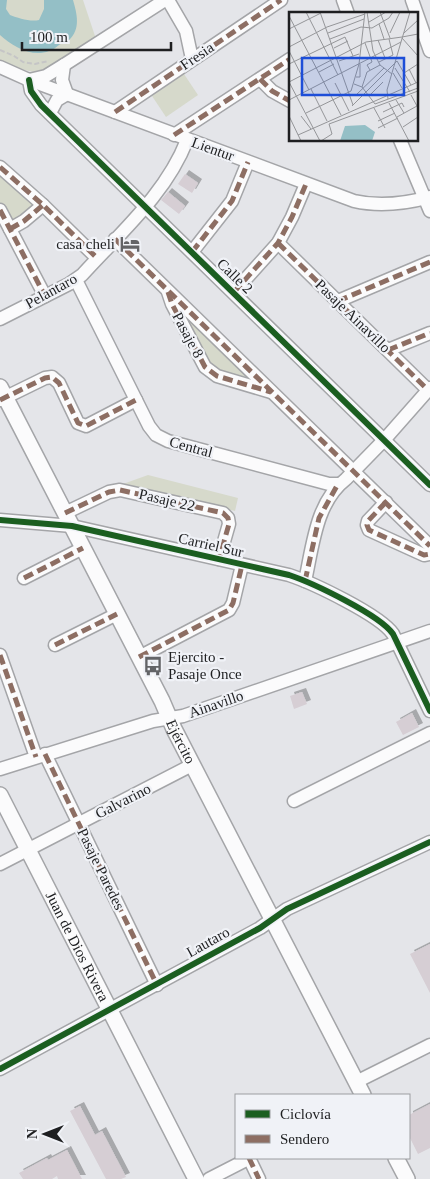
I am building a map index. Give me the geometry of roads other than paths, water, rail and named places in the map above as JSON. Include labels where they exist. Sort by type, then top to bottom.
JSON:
[{"type":"main road","name":"Ejército","points":[[2,395],[140,657],[192,765],[362,1094]]},
{"type":"main road","name":"Juan de Dios Rivera","points":[[0,795],[196,1179]]},
{"type":"main road","points":[[397,1159],[407,1179]]},
{"type":"street","points":[[29,80],[46,76],[59,63],[166,0],[186,31],[192,59]]},
{"type":"street","name":"Fresia","points":[[115,112],[281,0]]},
{"type":"street","points":[[343,0],[347,12]]},
{"type":"street","points":[[412,0],[416,12]]},
{"type":"street","points":[[418,17],[430,51]]},
{"type":"street","points":[[174,135],[289,60]]},
{"type":"street","points":[[50,113],[57,100],[67,94],[59,63]]},
{"type":"street","name":"Lientur","points":[[0,67],[29,80],[187,140],[365,204],[400,204],[427,198]]},
{"type":"street","points":[[260,79],[272,91],[289,100]]},
{"type":"street","name":"Calle 2","points":[[29,80],[34,96],[50,113],[430,485]]},
{"type":"street","name":"Pelantaro","points":[[0,319],[76,280],[145,206],[170,175],[187,140]]},
{"type":"street","points":[[400,141],[427,198],[430,211]]},
{"type":"street","points":[[192,252],[232,201],[248,162]]},
{"type":"street","points":[[0,167],[44,205],[97,258]]},
{"type":"street","points":[[234,292],[278,243],[292,217],[306,184]]},
{"type":"street","points":[[4,219],[24,221],[44,205]]},
{"type":"street","points":[[4,219],[45,296]]},
{"type":"street","name":"Pasaje 8","points":[[115,239],[430,546]]},
{"type":"street","name":"Pasaje Ainavillo","points":[[278,243],[429,389]]},
{"type":"street","points":[[338,302],[430,262]]},
{"type":"street","name":"Central","points":[[76,280],[152,431],[164,439],[328,484],[338,484]]},
{"type":"street","name":"Pasaje 8","points":[[168,290],[174,309],[205,367],[217,376],[274,392]]},
{"type":"street","points":[[388,350],[430,333]]},
{"type":"street","points":[[2,395],[52,377],[59,383],[77,421],[86,426],[136,400]]},
{"type":"street","points":[[305,581],[319,518],[338,484],[346,479],[385,439],[429,389]]},
{"type":"street","name":"Pasaje 22","points":[[68,519],[109,492],[120,490],[223,513],[228,518],[229,524],[219,559]]},
{"type":"street","points":[[386,502],[368,521],[369,530],[425,555],[430,554]]},
{"type":"street","name":"Carriel Sur","points":[[0,520],[68,519],[242,565],[289,575],[305,581],[353,606],[384,624],[390,630],[430,711]]},
{"type":"street","points":[[24,578],[83,548]]},
{"type":"street","points":[[140,657],[226,612],[232,603],[242,565]]},
{"type":"street","points":[[55,645],[117,614]]},
{"type":"street","name":"Ainavillo","points":[[0,769],[153,721],[183,716],[430,631]]},
{"type":"street","name":"Pasaje Paredes","points":[[0,655],[40,756],[79,824],[157,985]]},
{"type":"street","points":[[294,801],[430,733]]},
{"type":"street","name":"Galvarino","points":[[0,864],[192,765]]},
{"type":"street","name":"Lautaro","points":[[0,1069],[260,928],[287,909],[430,842]]},
{"type":"street","points":[[356,1082],[430,1045]]},
{"type":"street","points":[[209,1179],[247,1159]]},
{"type":"street","points":[[249,1159],[259,1179]]},
{"type":"water","points":[[0,0],[7,0],[6,9],[10,15],[39,20],[44,9],[44,0],[73,0],[77,16],[77,26],[73,36],[68,41],[43,53],[23,50],[0,35]]},
{"type":"place","name":"casa cheli","points":[[130,244]]},
{"type":"place","name":"Ejercito - Pasaje Once","points":[[153,666]]}]
